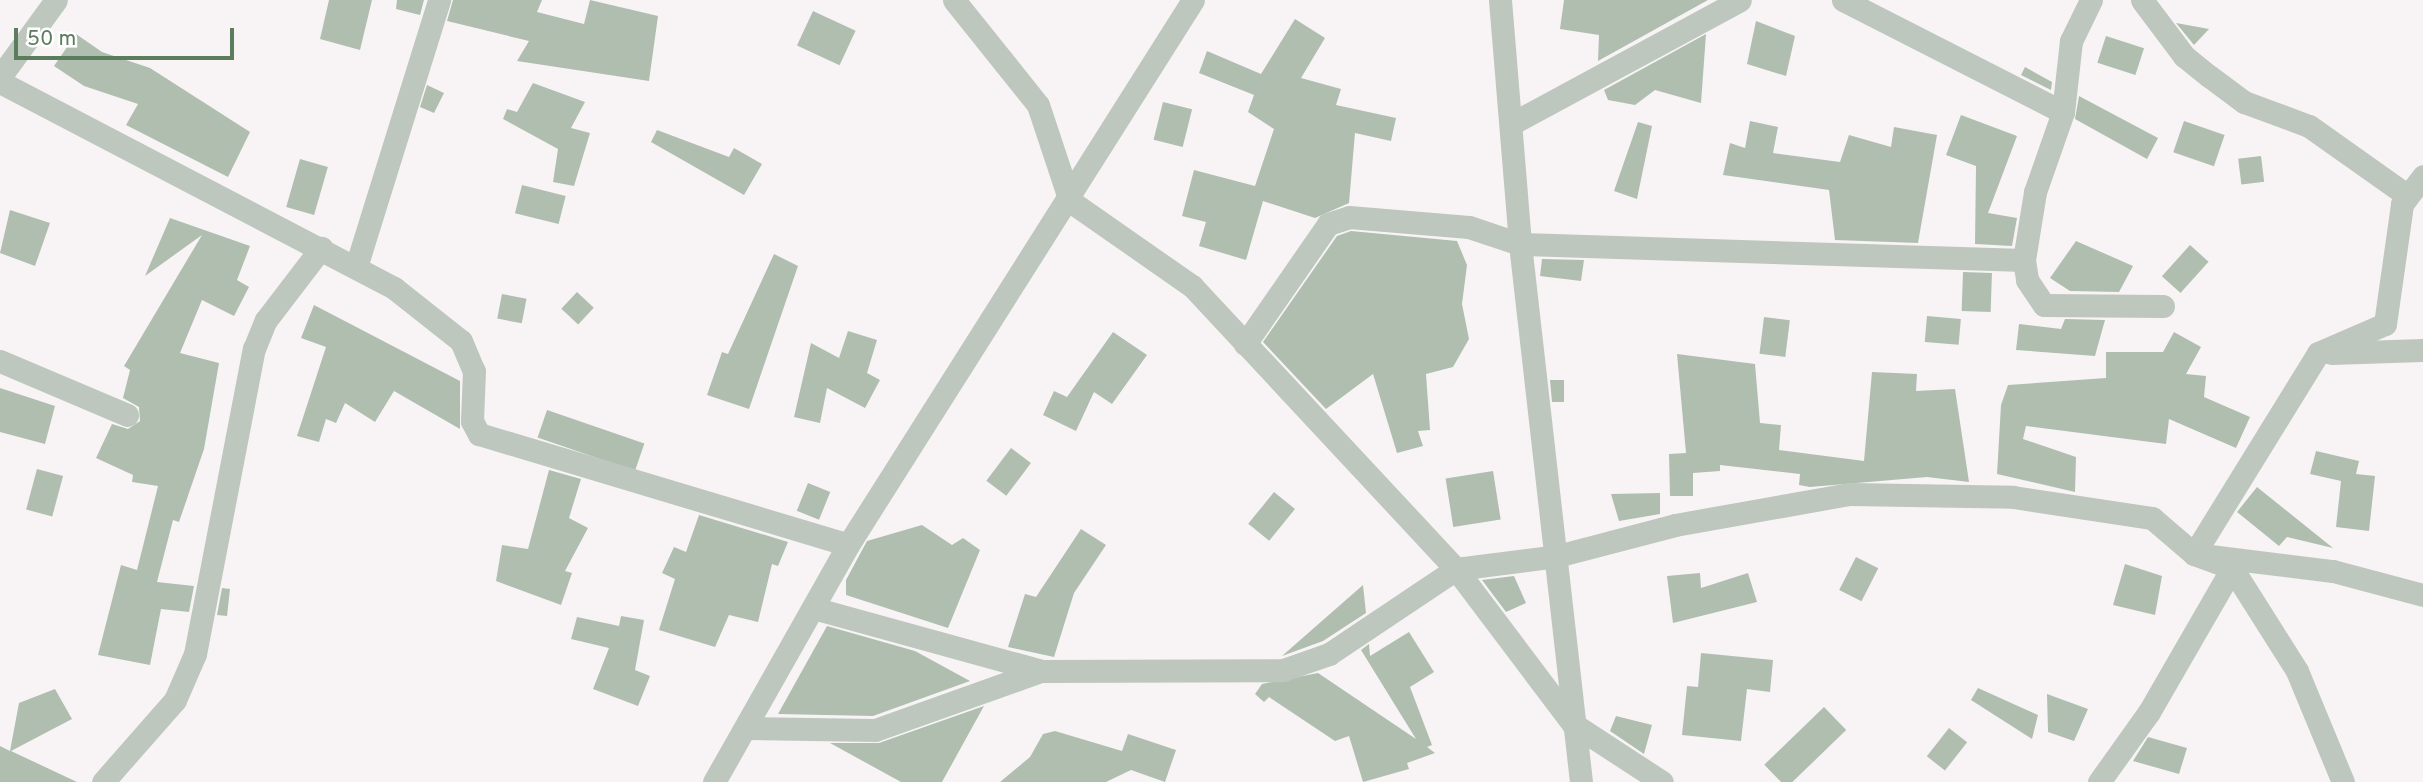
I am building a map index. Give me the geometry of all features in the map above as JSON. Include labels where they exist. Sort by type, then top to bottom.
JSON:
[{"type":"street","points":[[0,77],[56,0]]},
{"type":"street","points":[[356,267],[439,0]]},
{"type":"street","points":[[954,0],[1038,105],[1070,201],[1192,286],[1456,569],[1573,724],[1621,761],[1662,782]]},
{"type":"street","points":[[714,782],[748,728],[848,545],[1070,201],[1193,0]]},
{"type":"street","points":[[1500,0],[1520,244],[1581,782]]},
{"type":"street","points":[[1511,124],[1740,0]]},
{"type":"street","points":[[1843,0],[2063,112]]},
{"type":"street","points":[[2091,0],[2071,41],[2063,112],[2042,166],[2024,260],[2033,296],[2044,305],[2163,306]]},
{"type":"street","points":[[2143,0],[2184,56],[2244,102],[2309,126],[2408,196]]},
{"type":"street","points":[[0,82],[356,267],[461,341],[474,371],[472,421],[479,434],[848,545]]},
{"type":"street","points":[[2194,554],[2318,353],[2385,324],[2395,234],[2408,196],[2423,176]]},
{"type":"street","points":[[1245,344],[1328,224],[1349,217],[1469,228],[1520,244],[2024,260]]},
{"type":"street","points":[[103,782],[175,700],[195,653],[254,348],[266,320],[321,248]]},
{"type":"street","points":[[2318,353],[2423,350]]},
{"type":"street","points":[[0,362],[127,415]]},
{"type":"street","points":[[813,608],[1041,671],[1283,670],[1329,654],[1456,569],[1557,556],[1791,500],[1908,492],[2013,497],[2152,518],[2194,554],[2232,568],[2297,671],[2343,782]]},
{"type":"street","points":[[2194,554],[2333,571],[2423,595]]},
{"type":"street","points":[[2099,782],[2149,712],[2232,568]]},
{"type":"street","points":[[748,728],[875,730],[1041,671]]},
{"type":"street","points":[[1621,761],[1636,782]]},
{"type":"building","points":[[329,0],[372,0],[360,50],[320,39]]},
{"type":"building","points":[[397,0],[424,0],[420,15],[396,9]]},
{"type":"building","points":[[453,0],[542,0],[537,12],[584,24],[590,0],[658,16],[649,81],[517,61],[529,41],[447,21]]},
{"type":"building","points":[[1564,0],[1708,0],[1598,61],[1599,35],[1560,29]]},
{"type":"building","points":[[813,11],[856,31],[840,65],[797,45]]},
{"type":"building","points":[[1295,19],[1325,38],[1301,78],[1341,89],[1336,105],[1396,118],[1391,141],[1355,133],[1349,203],[1315,218],[1263,201],[1246,260],[1199,246],[1206,222],[1182,216],[1194,170],[1255,186],[1274,129],[1248,112],[1254,95],[1199,73],[1207,51],[1261,74]]},
{"type":"building","points":[[1756,21],[1795,36],[1786,76],[1747,64]]},
{"type":"building","points":[[2176,23],[2209,29],[2194,45]]},
{"type":"building","points":[[76,34],[102,52],[150,68],[250,132],[228,177],[126,125],[138,104],[84,86],[54,66]]},
{"type":"building","points":[[1706,34],[1701,103],[1655,90],[1635,105],[1608,100],[1604,90]]},
{"type":"building","points":[[2106,36],[2144,48],[2135,75],[2097,63]]},
{"type":"building","points":[[2025,67],[2052,82],[2051,90],[2021,75]]},
{"type":"building","points":[[533,83],[585,102],[571,128],[590,133],[574,186],[553,182],[558,149],[503,119],[507,109],[517,112]]},
{"type":"building","points":[[427,85],[444,93],[434,113],[420,107]]},
{"type":"building","points":[[2079,96],[2158,138],[2147,159],[2075,119]]},
{"type":"building","points":[[1163,102],[1192,109],[1183,147],[1154,140]]},
{"type":"building","points":[[1961,115],[2017,136],[1988,213],[2017,218],[2012,246],[1975,244],[1976,166],[1946,155]]},
{"type":"building","points":[[1750,121],[1778,127],[1773,153],[1840,162],[1849,135],[1891,147],[1894,127],[1937,135],[1918,243],[1835,240],[1829,190],[1723,175],[1730,143],[1745,148]]},
{"type":"building","points":[[2184,121],[2225,135],[2214,166],[2173,152]]},
{"type":"building","points":[[1638,122],[1652,126],[1637,199],[1614,191]]},
{"type":"building","points":[[657,130],[729,157],[734,148],[762,164],[744,195],[651,142]]},
{"type":"building","points":[[2261,156],[2264,182],[2241,185],[2238,159]]},
{"type":"building","points":[[300,159],[328,167],[314,215],[286,207]]},
{"type":"building","points":[[522,185],[566,196],[559,224],[515,213]]},
{"type":"building","points":[[10,210],[50,223],[35,266],[0,253]]},
{"type":"building","points":[[170,218],[250,246],[237,280],[249,287],[234,316],[202,300],[180,353],[219,363],[204,449],[179,522],[173,520],[157,582],[194,586],[189,612],[161,609],[150,665],[98,655],[121,565],[137,570],[158,486],[132,482],[133,475],[96,458],[112,424],[128,429],[140,421],[139,407],[123,398],[130,370],[124,366],[202,235],[145,276]]},
{"type":"building","points":[[1351,231],[1457,241],[1467,265],[1462,304],[1469,339],[1453,367],[1426,374],[1430,430],[1418,431],[1423,446],[1397,453],[1373,374],[1326,409],[1263,342],[1337,236]]},
{"type":"building","points":[[2076,241],[2133,266],[2119,292],[2070,291],[2050,278]]},
{"type":"building","points":[[2190,245],[2209,262],[2180,293],[2162,276]]},
{"type":"building","points":[[774,254],[798,266],[749,409],[707,395],[722,352],[728,354]]},
{"type":"building","points":[[1542,259],[1584,260],[1581,281],[1540,276]]},
{"type":"building","points":[[1963,272],[1992,273],[1991,312],[1962,311]]},
{"type":"building","points":[[577,292],[594,308],[578,325],[561,309]]},
{"type":"building","points":[[502,294],[527,299],[522,323],[497,319]]},
{"type":"building","points":[[314,305],[460,381],[460,429],[394,391],[375,422],[345,403],[336,423],[326,419],[319,442],[297,436],[326,347],[301,338]]},
{"type":"building","points":[[1927,316],[1961,319],[1959,345],[1925,342]]},
{"type":"building","points":[[1764,317],[1790,320],[1785,357],[1759,354]]},
{"type":"building","points":[[2065,319],[2105,320],[2095,356],[2016,350],[2019,324],[2061,329]]},
{"type":"building","points":[[848,331],[877,340],[867,373],[880,380],[865,408],[827,388],[820,423],[794,417],[811,343],[839,358]]},
{"type":"building","points":[[1113,332],[1147,355],[1112,404],[1094,392],[1076,431],[1043,415],[1054,391],[1067,397]]},
{"type":"building","points":[[2174,332],[2201,347],[2186,374],[2206,376],[2204,397],[2250,417],[2236,448],[2169,419],[2166,444],[2026,426],[2023,439],[2076,457],[2075,492],[1997,474],[2001,405],[2008,385],[2106,378],[2106,352],[2163,352]]},
{"type":"building","points":[[1677,354],[1755,364],[1760,423],[1781,425],[1779,450],[1864,461],[1872,372],[1917,374],[1916,391],[1955,389],[1969,482],[1927,477],[1810,487],[1799,485],[1800,474],[1720,465],[1720,471],[1693,473],[1693,496],[1670,496],[1669,454],[1686,453]]},
{"type":"building","points":[[1550,380],[1564,380],[1564,402],[1552,402]]},
{"type":"building","points":[[0,388],[55,406],[45,444],[0,432]]},
{"type":"building","points":[[547,410],[644,444],[635,471],[538,437]]},
{"type":"building","points":[[1011,448],[1031,463],[1006,496],[986,481]]},
{"type":"building","points":[[2316,451],[2359,461],[2356,474],[2375,476],[2369,531],[2336,527],[2341,481],[2310,474]]},
{"type":"building","points":[[37,469],[63,476],[52,517],[26,510]]},
{"type":"building","points":[[549,470],[581,479],[569,518],[588,528],[565,571],[572,573],[561,605],[496,581],[502,545],[528,549]]},
{"type":"building","points":[[1493,471],[1501,519],[1453,527],[1446,479]]},
{"type":"building","points":[[808,483],[830,492],[819,520],[797,511]]},
{"type":"building","points":[[2257,487],[2333,548],[2287,537],[2279,546],[2237,512]]},
{"type":"building","points":[[1274,492],[1295,509],[1269,541],[1248,524]]},
{"type":"building","points":[[1660,493],[1660,514],[1619,521],[1611,494]]},
{"type":"building","points":[[699,515],[788,542],[778,566],[772,564],[758,622],[729,615],[715,647],[659,630],[675,579],[662,573],[674,547],[686,552]]},
{"type":"building","points":[[922,525],[952,545],[963,538],[980,550],[948,628],[846,595],[846,580],[867,541]]},
{"type":"building","points":[[1081,529],[1106,545],[1074,593],[1054,657],[1008,647],[1025,594],[1036,597]]},
{"type":"building","points":[[1856,557],[1878,568],[1861,601],[1839,590]]},
{"type":"building","points":[[2125,564],[2162,576],[2155,615],[2113,605]]},
{"type":"building","points":[[1700,573],[1701,588],[1748,573],[1757,602],[1673,623],[1667,576]]},
{"type":"building","points":[[1514,576],[1526,603],[1506,612],[1482,580]]},
{"type":"building","points":[[1363,585],[1366,613],[1323,641],[1282,656]]},
{"type":"building","points":[[222,588],[230,589],[227,616],[217,615]]},
{"type":"building","points":[[621,616],[644,620],[635,670],[650,676],[638,706],[593,689],[609,648],[571,639],[577,617],[619,626]]},
{"type":"building","points":[[827,626],[915,651],[970,681],[873,716],[778,714]]},
{"type":"building","points":[[1409,632],[1434,672],[1410,687],[1432,745],[1427,747],[1435,753],[1407,763],[1409,769],[1363,782],[1349,736],[1335,741],[1269,697],[1264,702],[1255,694],[1262,684],[1318,673],[1416,739],[1361,650],[1369,644],[1370,656]]},
{"type":"building","points":[[1701,653],[1773,660],[1770,692],[1747,689],[1741,741],[1682,735],[1687,686],[1698,687]]},
{"type":"building","points":[[1978,688],[2038,715],[2032,739],[1971,700]]},
{"type":"building","points":[[55,689],[72,719],[11,751],[77,782],[0,782],[0,746],[10,751],[19,703]]},
{"type":"building","points":[[2047,694],[2088,709],[2074,741],[2048,732]]},
{"type":"building","points":[[984,706],[942,782],[901,782],[830,743],[879,743]]},
{"type":"building","points":[[1824,707],[1846,730],[1792,782],[1781,782],[1764,765]]},
{"type":"building","points":[[1616,716],[1652,725],[1644,754],[1610,731]]},
{"type":"building","points":[[1949,728],[1967,742],[1945,771],[1927,756]]},
{"type":"building","points":[[1055,731],[1122,751],[1128,734],[1176,750],[1165,782],[1131,770],[1106,782],[1000,782],[1030,757],[1043,734]]},
{"type":"building","points":[[2148,737],[2187,748],[2179,774],[2133,761]]}]
